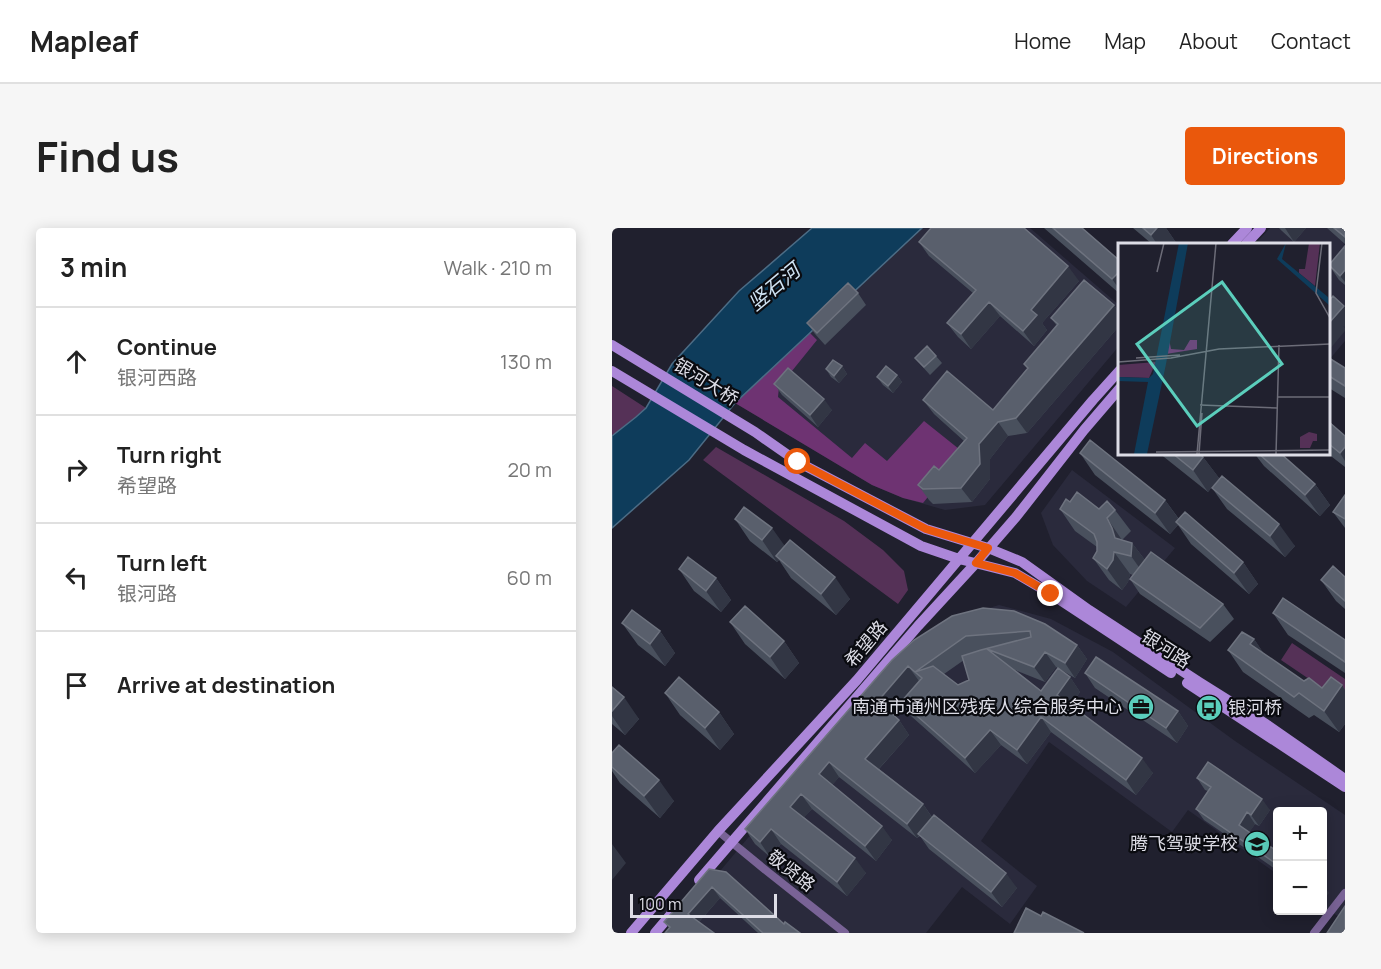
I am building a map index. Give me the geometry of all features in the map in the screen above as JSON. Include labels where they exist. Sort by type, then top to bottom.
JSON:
[{"type":"main road","points":[[1233,243],[1246,228]]},
{"type":"main road","points":[[1247,243],[1261,228]]},
{"type":"main road","name":"银河大桥","points":[[612,345],[755,432],[798,462],[926,529],[972,544]]},
{"type":"main road","name":"银河路","points":[[612,370],[744,450],[921,546],[959,559],[1015,573],[1051,594],[1345,787]]},
{"type":"main road","name":"希望路","points":[[631,933],[718,831],[857,680],[1118,372]]},
{"type":"main road","name":"希望路","points":[[693,888],[918,626],[1016,517],[1118,390]]},
{"type":"main road","name":"银河路","points":[[972,544],[1022,562],[1089,610],[1266,724],[1345,779]]},
{"type":"main road","points":[[655,933],[678,906]]},
{"type":"street","name":"敬贤路","points":[[718,831],[845,933]]},
{"type":"street","points":[[1314,933],[1345,893]]},
{"type":"shaded area","points":[[922,228],[1030,228],[1118,304],[1118,347],[985,505],[945,510],[903,498],[872,485],[735,403]]},
{"type":"shaded area","points":[[1270,228],[1345,228],[1345,341],[1330,359],[1330,243],[1256,243]]},
{"type":"shaded area","points":[[810,333],[817,340],[779,387],[778,397],[852,458],[865,443],[887,461],[924,421],[964,453],[923,503],[903,498],[872,485],[735,403]]},
{"type":"shaded area","points":[[612,386],[646,408],[612,436]]},
{"type":"shaded area","points":[[716,447],[844,521],[883,550],[904,571],[908,590],[898,604],[703,460]]},
{"type":"shaded area","points":[[1072,470],[1175,548],[1126,607],[1087,581],[1053,545],[1041,513]]},
{"type":"shaded area","points":[[999,605],[1051,619],[1113,652],[1235,741],[1345,815],[1345,905],[1340,918],[1327,908],[1327,807],[1273,807],[1273,871],[1188,810],[1172,832],[1049,742],[981,841],[1037,886],[1010,924],[962,887],[926,933],[668,933],[747,839],[927,635],[952,619]]},
{"type":"shaded area","points":[[1292,643],[1345,679],[1345,692],[1340,700],[1281,660]]},
{"type":"water","name":"竖石河","points":[[812,228],[922,228],[735,403],[689,460],[612,528],[612,436],[646,408],[672,364],[739,291]]},
{"type":"building","points":[[931,228],[1024,228],[1068,266],[1031,310],[1037,315],[1023,331],[989,302],[961,334],[947,323],[976,290],[919,242]]},
{"type":"building","points":[[1053,228],[1082,228],[1118,259],[1118,273],[1112,279]]},
{"type":"building","points":[[1143,228],[1157,228],[1151,235]]},
{"type":"building","points":[[1334,228],[1345,228],[1345,237]]},
{"type":"building","points":[[1345,246],[1345,270],[1340,276],[1330,264]]},
{"type":"building","points":[[1084,280],[1114,305],[1016,418],[998,422],[979,444],[980,464],[961,488],[923,489],[918,485],[934,466],[939,470],[967,438],[923,400],[947,371],[993,410],[1028,368],[1024,364],[1058,324],[1051,318]]},
{"type":"building","points":[[848,283],[858,293],[817,333],[807,323]]},
{"type":"building","points":[[1333,296],[1344,306],[1330,322],[1330,300]]},
{"type":"building","points":[[927,346],[936,356],[924,367],[915,358]]},
{"type":"building","points":[[1330,359],[1345,368],[1345,386],[1330,377]]},
{"type":"building","points":[[833,360],[842,366],[834,376],[826,369]]},
{"type":"building","points":[[886,366],[897,375],[888,386],[877,377]]},
{"type":"building","points":[[788,368],[824,399],[810,415],[774,384]]},
{"type":"building","points":[[1330,423],[1345,436],[1345,447],[1340,453],[1330,445]]},
{"type":"building","points":[[1090,440],[1165,500],[1155,513],[1080,453]]},
{"type":"building","points":[[1173,454],[1200,454],[1203,457],[1193,470]]},
{"type":"building","points":[[1259,454],[1281,454],[1315,484],[1305,495]]},
{"type":"building","points":[[1222,476],[1279,524],[1270,536],[1212,488]]},
{"type":"building","points":[[1077,492],[1099,509],[1107,501],[1115,510],[1107,518],[1115,538],[1132,543],[1131,556],[1114,552],[1113,560],[1107,569],[1093,558],[1097,551],[1094,534],[1060,509],[1066,499],[1070,502]]},
{"type":"building","points":[[1345,495],[1345,519],[1333,512]]},
{"type":"building","points":[[744,507],[772,528],[762,540],[735,519]]},
{"type":"building","points":[[1185,512],[1243,562],[1234,573],[1176,522]]},
{"type":"building","points":[[790,540],[835,577],[821,594],[776,556]]},
{"type":"building","points":[[1151,552],[1223,604],[1200,628],[1130,579]]},
{"type":"building","points":[[688,557],[716,578],[706,591],[679,569]]},
{"type":"building","points":[[1333,566],[1345,577],[1345,601],[1321,580]]},
{"type":"building","points":[[1283,598],[1345,640],[1345,662],[1273,613]]},
{"type":"building","points":[[745,606],[784,641],[770,657],[730,622]]},
{"type":"building","points":[[983,608],[1014,611],[1045,624],[1077,645],[1065,663],[1045,652],[1034,667],[987,649],[1041,691],[1058,668],[1070,677],[1057,695],[1142,758],[1126,780],[1041,717],[1017,750],[990,730],[965,758],[901,702],[922,678],[908,666],[878,701],[899,720],[865,759],[923,804],[907,824],[829,762],[819,774],[882,826],[865,846],[801,794],[790,807],[855,858],[837,882],[771,829],[760,842],[745,829],[892,660],[914,640],[952,616]],"holes":[[[1030,631],[1031,637],[962,656],[969,680],[958,685],[933,666],[915,672],[966,636]]]},
{"type":"building","points":[[632,610],[660,631],[650,644],[622,623]]},
{"type":"building","points":[[1242,632],[1254,639],[1250,644],[1304,681],[1309,678],[1322,688],[1331,677],[1342,685],[1324,711],[1299,693],[1294,697],[1228,650]]},
{"type":"building","points":[[1096,657],[1178,711],[1166,728],[1085,673]]},
{"type":"building","points":[[679,677],[719,712],[705,728],[665,693]]},
{"type":"building","points":[[612,687],[624,697],[612,711]]},
{"type":"building","points":[[619,745],[659,780],[644,796],[612,767],[612,753]]},
{"type":"building","points":[[1208,762],[1262,799],[1251,815],[1247,812],[1239,825],[1273,849],[1273,862],[1196,809],[1211,787],[1197,778]]},
{"type":"building","points":[[934,815],[1006,873],[991,892],[918,834]]},
{"type":"building","points":[[709,869],[726,872],[784,924],[785,922],[800,933],[763,933],[712,887],[688,914],[714,933],[665,933],[670,927],[664,922]]},
{"type":"building","points":[[1345,906],[1345,933],[1327,933]]},
{"type":"building","points":[[1026,908],[1041,916],[1043,912],[1084,933],[1014,933]]},
{"type":"place","name":"南通市通州区残疾人综合服务中心","points":[[1141,707]]},
{"type":"place","name":"银河桥","points":[[1209,708]]},
{"type":"place","name":"腾飞驾驶学校","points":[[1257,844]]},
{"type":"route","points":[[798,462],[926,529],[988,548],[976,563],[1015,573],[1051,594]]}]
